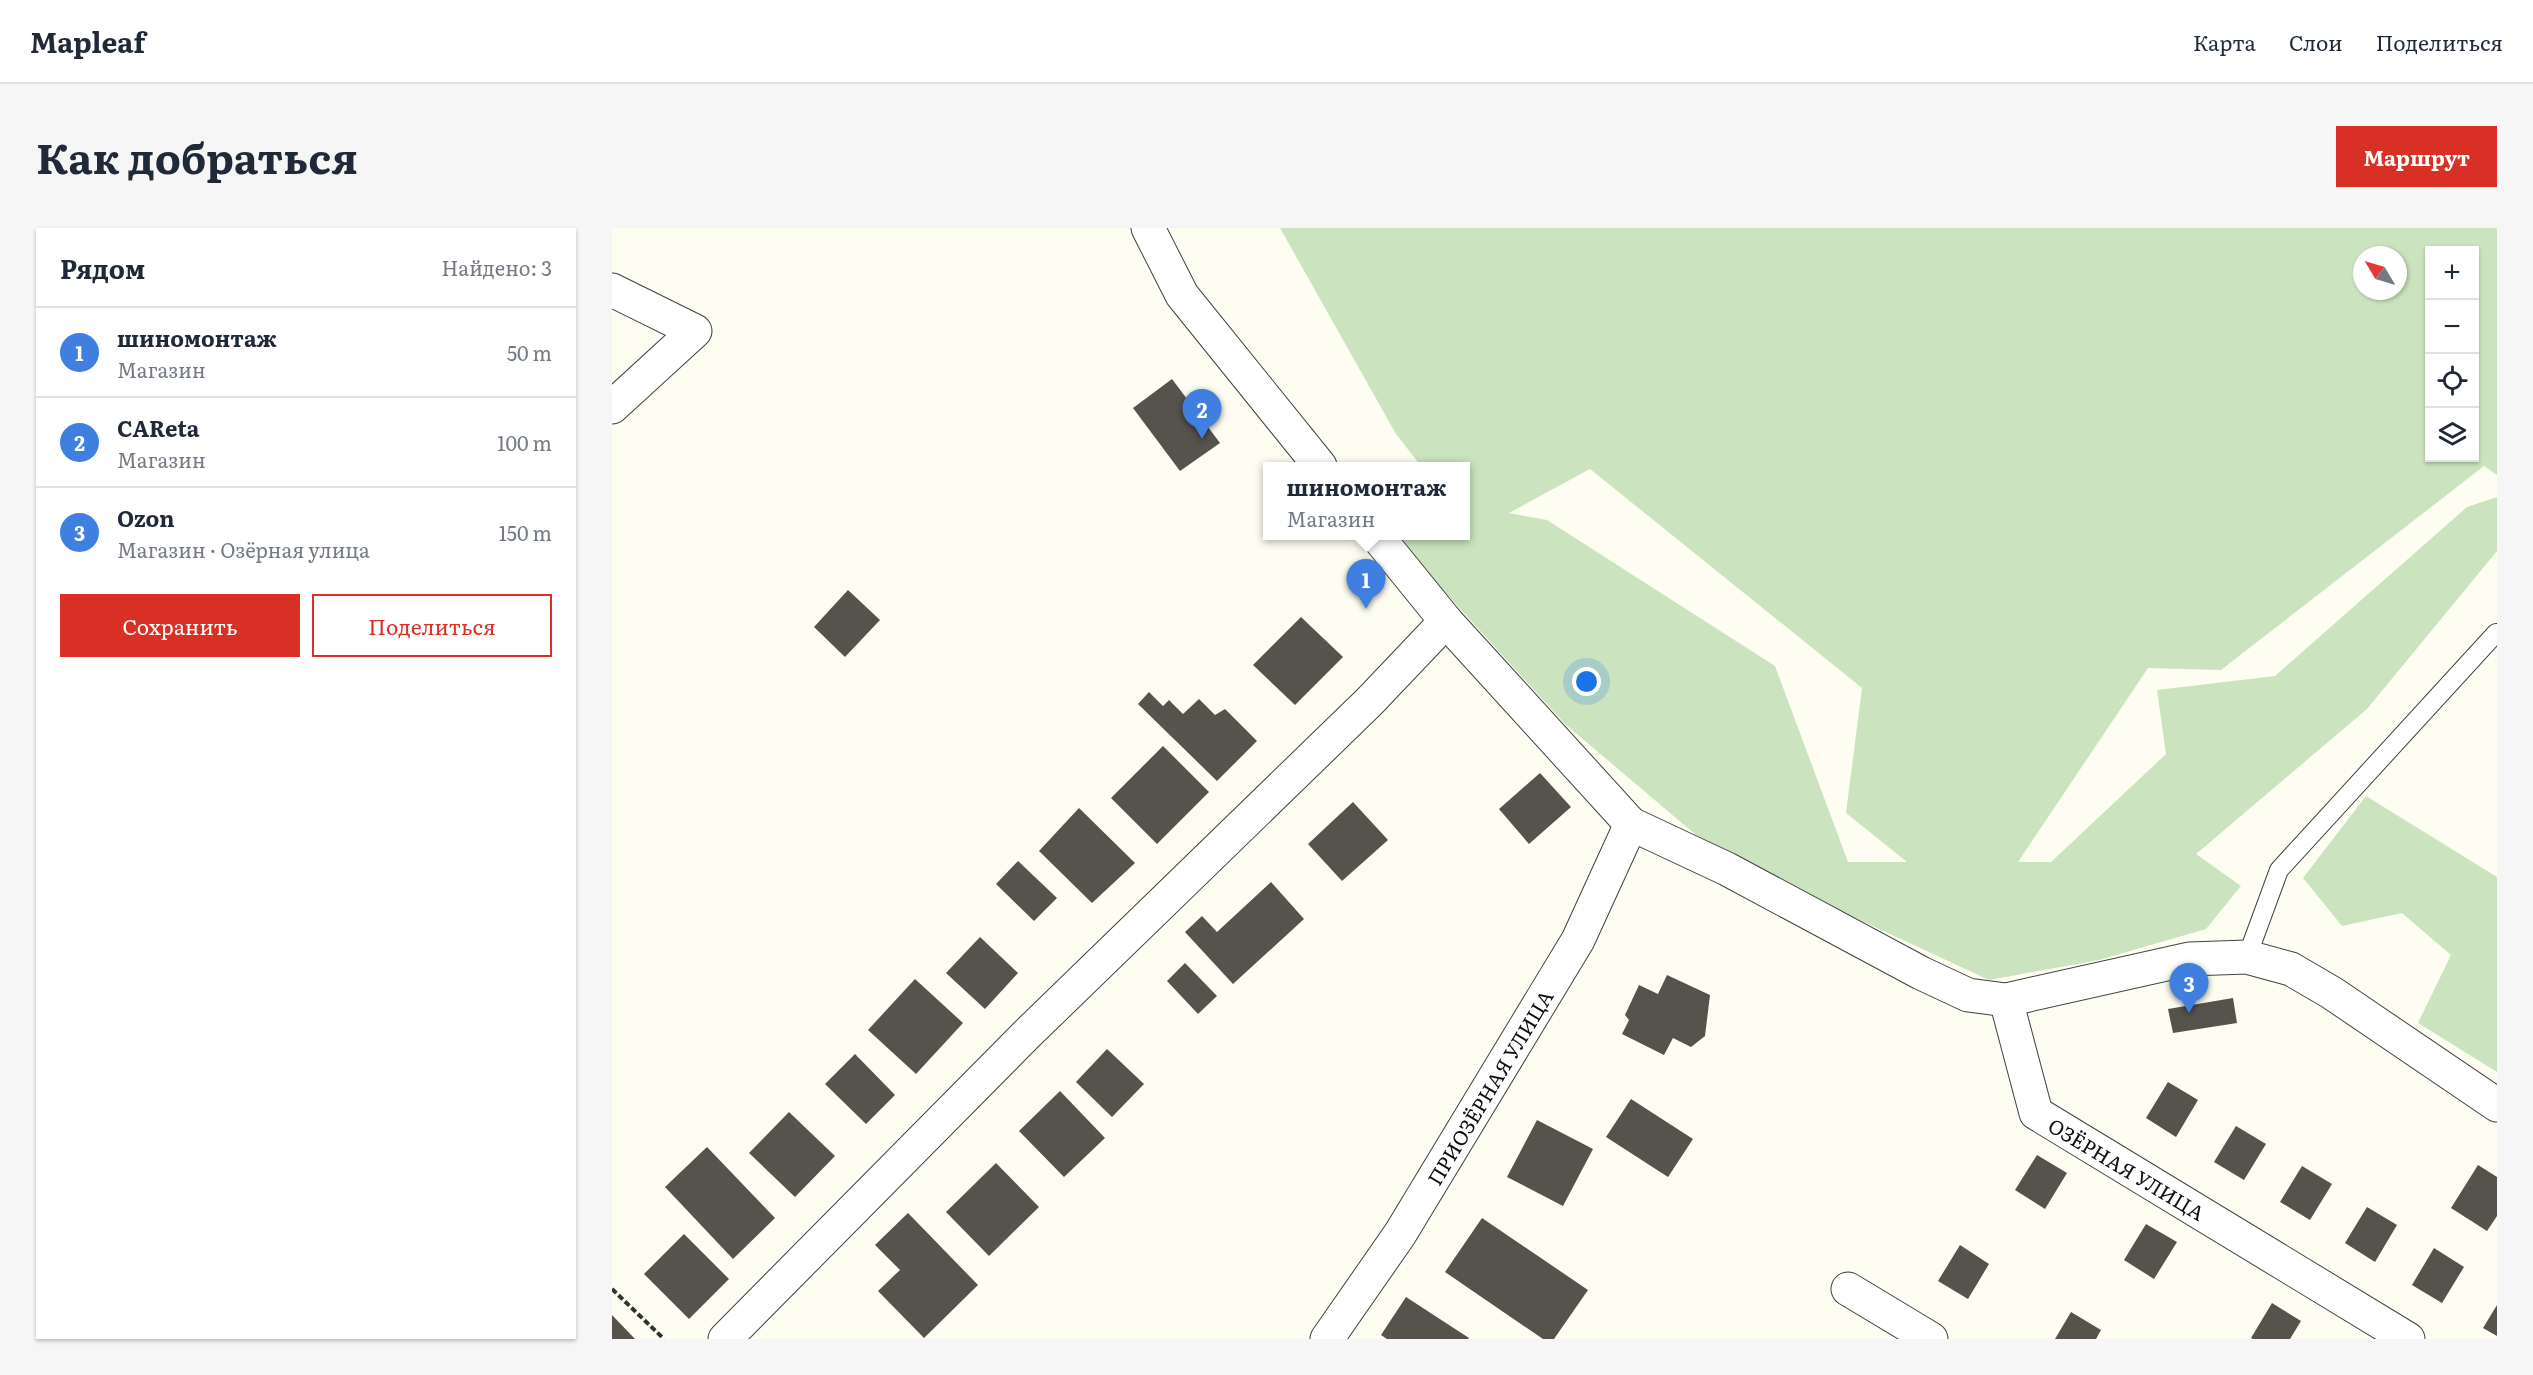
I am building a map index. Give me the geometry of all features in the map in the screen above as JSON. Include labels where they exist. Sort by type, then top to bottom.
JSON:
[{"type":"street","points":[[1148,228],[1182,295],[1317,462]]},
{"type":"street","points":[[612,290],[695,331],[612,407]]},
{"type":"street","points":[[1380,540],[1446,621],[1631,824],[1727,869],[1968,995],[2006,1000],[2189,959],[2247,957],[2291,969],[2332,993],[2497,1105]]},
{"type":"street","points":[[725,1339],[1026,1035],[1370,701],[1446,621]]},
{"type":"street","name":"ПРИОЗЁРНАЯ УЛИЦА","points":[[1327,1339],[1400,1234],[1578,940],[1631,824]]},
{"type":"street","name":"ОЗЁРНАЯ УЛИЦА","points":[[2006,1000],[2036,1113],[2408,1339]]},
{"type":"street","points":[[1848,1289],[1931,1339]]},
{"type":"lane","points":[[2247,957],[2279,870],[2496,633]]},
{"type":"path","points":[[612,1289],[664,1339]]},
{"type":"green space","points":[[1280,228],[2497,228],[2497,475],[2484,466],[2221,670],[2148,668],[2018,862],[2051,862],[2166,754],[2157,690],[2275,676],[2467,507],[2497,497],[2497,551],[2367,709],[2196,854],[2241,886],[2206,929],[2099,960],[1989,980],[1836,909],[1696,835],[1565,724],[1421,566],[1404,540],[1470,540],[1470,462],[1418,462],[1396,434]],"holes":[[[1590,469],[1862,688],[1846,813],[1907,862],[1848,862],[1775,666],[1547,520],[1509,513]]]},
{"type":"green space","points":[[2366,796],[2497,877],[2497,1072],[2418,1023],[2451,955],[2402,913],[2342,926],[2303,878]]},
{"type":"building","points":[[1172,379],[1220,443],[1180,471],[1133,408]]},
{"type":"building","points":[[848,590],[880,620],[845,657],[814,627]]},
{"type":"building","points":[[1301,617],[1343,657],[1295,705],[1253,665]]},
{"type":"building","points":[[1149,692],[1163,706],[1169,700],[1183,714],[1199,699],[1215,715],[1225,709],[1257,741],[1217,781],[1138,704]]},
{"type":"building","points":[[1163,746],[1209,792],[1157,844],[1111,798]]},
{"type":"building","points":[[1540,773],[1571,807],[1529,844],[1499,809]]},
{"type":"building","points":[[1353,802],[1388,840],[1342,881],[1308,844]]},
{"type":"building","points":[[1079,808],[1135,863],[1092,903],[1039,851]]},
{"type":"building","points":[[1018,861],[1057,898],[1034,921],[996,884]]},
{"type":"building","points":[[1271,882],[1304,919],[1233,984],[1185,932],[1202,916],[1217,932]]},
{"type":"building","points":[[980,937],[1018,973],[985,1009],[946,973]]},
{"type":"building","points":[[1185,963],[1217,996],[1198,1014],[1167,981]]},
{"type":"building","points":[[1667,975],[1710,995],[1705,1036],[1691,1047],[1673,1038],[1664,1055],[1622,1034],[1629,1020],[1625,1015],[1639,985],[1658,994]]},
{"type":"building","points":[[915,979],[963,1023],[916,1074],[868,1030]]},
{"type":"building","points":[[2233,998],[2237,1023],[2173,1033],[2168,1009]]},
{"type":"building","points":[[1107,1049],[1144,1084],[1112,1117],[1076,1082]]},
{"type":"building","points":[[855,1054],[895,1095],[866,1124],[825,1084]]},
{"type":"building","points":[[2168,1082],[2198,1100],[2176,1137],[2146,1118]]},
{"type":"building","points":[[1060,1091],[1105,1138],[1064,1177],[1019,1131]]},
{"type":"building","points":[[1631,1099],[1693,1139],[1668,1177],[1606,1137]]},
{"type":"building","points":[[789,1112],[835,1156],[795,1197],[749,1153]]},
{"type":"building","points":[[1537,1120],[1593,1149],[1563,1206],[1507,1177]]},
{"type":"building","points":[[2236,1126],[2266,1144],[2244,1180],[2214,1162]]},
{"type":"building","points":[[707,1147],[775,1218],[733,1259],[665,1187]]},
{"type":"building","points":[[2037,1155],[2067,1173],[2045,1209],[2015,1190]]},
{"type":"building","points":[[996,1163],[1039,1207],[989,1256],[946,1212]]},
{"type":"building","points":[[2478,1165],[2497,1177],[2497,1216],[2487,1231],[2451,1208]]},
{"type":"building","points":[[2302,1166],[2332,1184],[2310,1220],[2280,1202]]},
{"type":"building","points":[[2367,1207],[2397,1225],[2375,1262],[2345,1243]]},
{"type":"building","points":[[908,1213],[978,1285],[924,1338],[878,1291],[900,1270],[875,1245]]},
{"type":"building","points":[[1482,1218],[1588,1290],[1554,1339],[1543,1339],[1445,1272]]},
{"type":"building","points":[[2146,1224],[2177,1242],[2154,1279],[2124,1260]]},
{"type":"building","points":[[684,1234],[729,1279],[689,1319],[644,1274]]},
{"type":"building","points":[[1960,1245],[1989,1264],[1968,1299],[1938,1281]]},
{"type":"building","points":[[2434,1248],[2464,1267],[2442,1303],[2412,1285]]},
{"type":"building","points":[[1406,1297],[1469,1338],[1387,1339],[1381,1335]]},
{"type":"building","points":[[2272,1303],[2301,1321],[2290,1339],[2251,1338]]},
{"type":"building","points":[[2497,1305],[2497,1336],[2483,1328]]},
{"type":"building","points":[[2071,1312],[2101,1330],[2096,1339],[2055,1339]]},
{"type":"building","points":[[612,1315],[635,1339],[612,1339]]},
{"type":"place","name":"CAReta","points":[[1202,439]]},
{"type":"place","name":"шиномонтаж","points":[[1366,609]]},
{"type":"place","name":"Ozon","points":[[2189,1013]]}]
